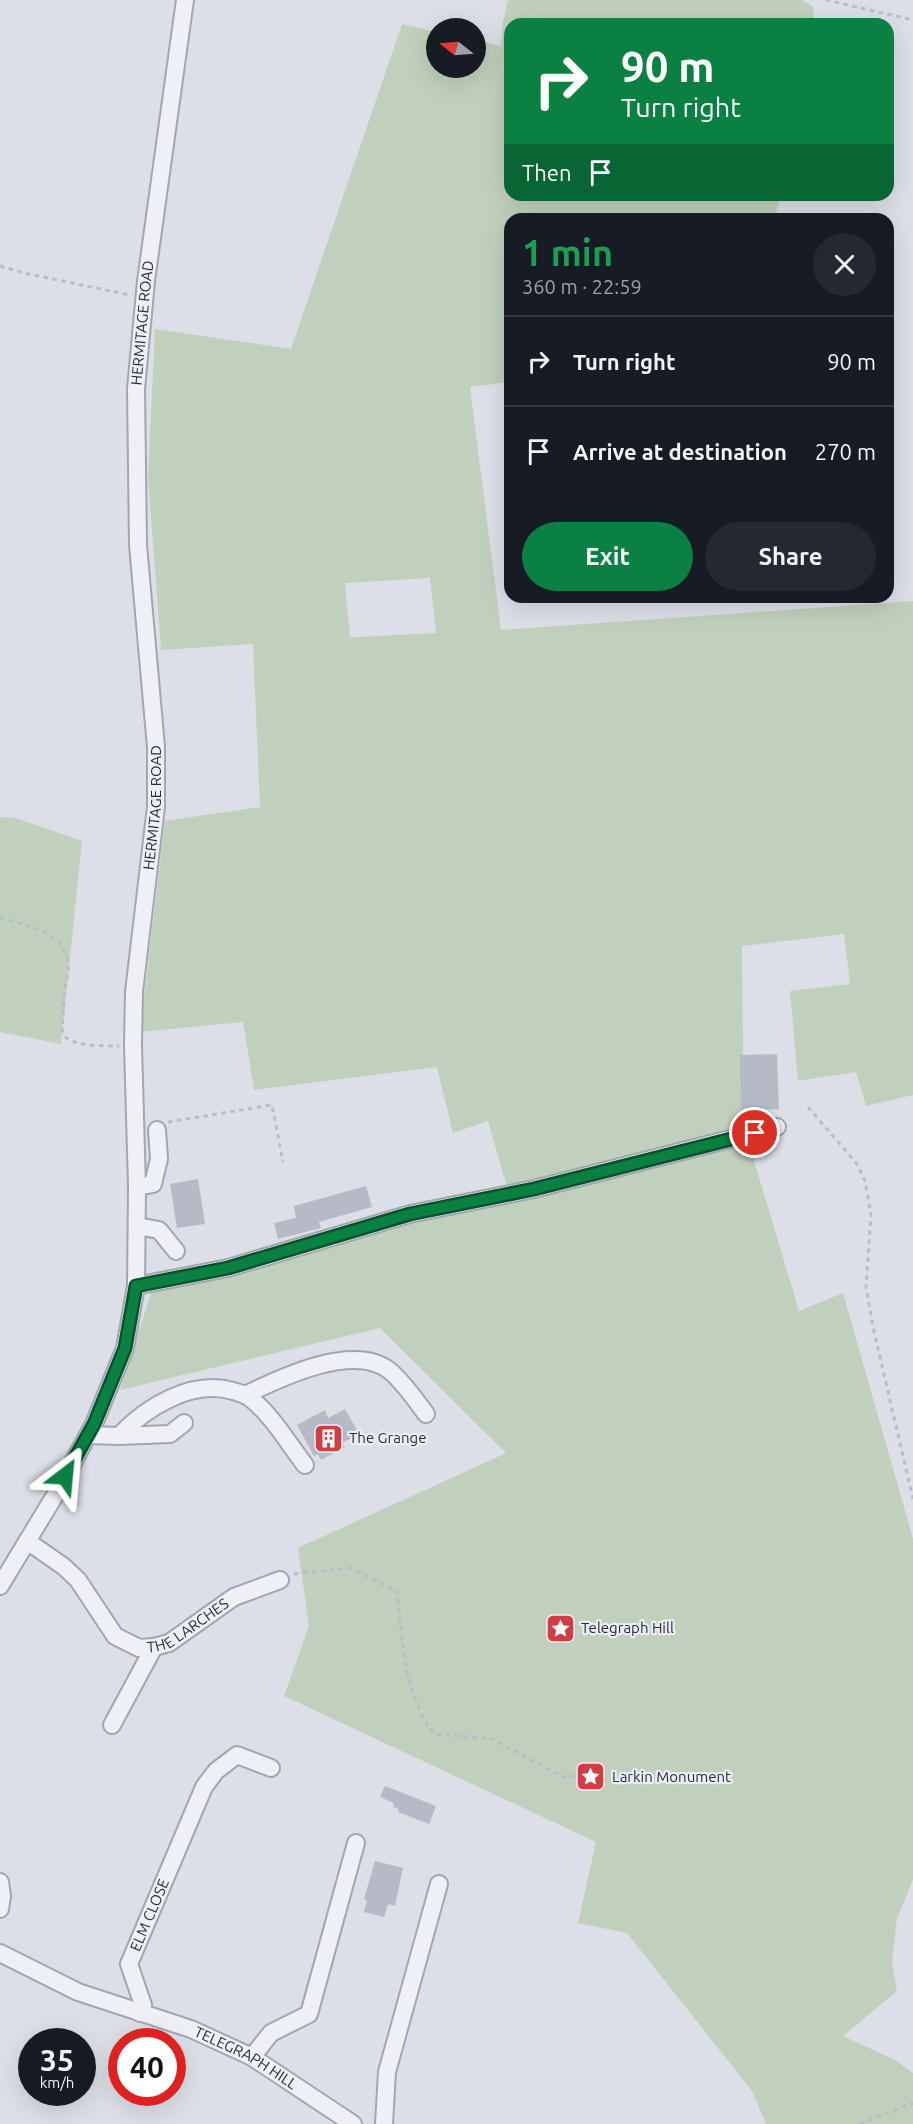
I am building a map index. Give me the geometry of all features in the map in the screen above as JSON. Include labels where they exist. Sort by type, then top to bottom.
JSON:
[{"type":"street","name":"HERMITAGE ROAD","points":[[0,1586],[88,1435],[125,1348],[136,1286],[137,1187],[132,1046],[134,992],[156,807],[156,747],[138,545],[136,389],[145,298],[185,0]]},
{"type":"street","points":[[136,1286],[228,1268],[410,1214],[534,1189],[777,1127]]},
{"type":"street","points":[[137,1187],[153,1184],[159,1160],[157,1130]]},
{"type":"street","points":[[137,1226],[159,1230],[176,1251]]},
{"type":"street","points":[[245,1395],[285,1376],[341,1361],[366,1360],[388,1370],[410,1392],[426,1414]]},
{"type":"street","points":[[119,1436],[141,1414],[177,1396],[198,1389],[225,1389],[248,1396],[263,1411],[305,1466]]},
{"type":"street","points":[[88,1435],[170,1434],[183,1423]]},
{"type":"street","name":"THE LARCHES","points":[[27,1541],[63,1566],[78,1580],[115,1636],[135,1647],[154,1647],[173,1641],[234,1597],[280,1580]]},
{"type":"street","points":[[112,1725],[154,1647]]},
{"type":"street","name":"ELM CLOSE","points":[[140,2013],[143,2004],[129,1964],[204,1787],[216,1771],[237,1755],[271,1768]]},
{"type":"street","points":[[252,2057],[271,2033],[309,2014],[356,1843]]},
{"type":"street","points":[[0,1882],[0,1909]]},
{"type":"street","points":[[384,2124],[387,2072],[439,1884]]},
{"type":"street","name":"TELEGRAPH HILL","points":[[0,1953],[78,1992],[191,2029],[252,2057],[352,2124]]},
{"type":"path","points":[[826,0],[913,20]]},
{"type":"path","points":[[0,266],[145,298]]},
{"type":"path","points":[[0,918],[50,934],[60,943],[68,964],[62,1021],[63,1035],[69,1041],[80,1044],[132,1046]]},
{"type":"path","points":[[157,1130],[167,1122],[272,1105],[283,1162]]},
{"type":"path","points":[[808,1107],[857,1164],[865,1181],[871,1209],[866,1286],[873,1327],[913,1499]]},
{"type":"path","points":[[280,1580],[296,1573],[351,1568],[397,1591],[404,1659],[422,1718],[434,1734],[493,1738],[563,1777],[580,1776]]},
{"type":"path","points":[[860,2124],[913,2103]]},
{"type":"green space","points":[[508,0],[803,0],[813,7],[814,18],[504,18],[504,201],[779,201],[776,213],[504,213],[504,383],[470,387],[501,630],[913,601],[913,1095],[866,1106],[856,1072],[798,1081],[790,991],[850,984],[844,934],[742,946],[744,1133],[507,1187],[488,1121],[453,1133],[437,1067],[254,1090],[243,1022],[140,1032],[165,821],[260,807],[253,644],[161,650],[148,476],[155,329],[291,349],[402,24],[426,30],[426,78],[486,78],[486,42],[501,46],[503,22]],"holes":[[[430,578],[436,633],[337,638],[350,637],[345,583]]]},
{"type":"green space","points":[[0,817],[16,818],[82,841],[61,1044],[0,1032]]},
{"type":"green space","points":[[749,1144],[799,1311],[843,1293],[913,1539],[913,1879],[897,1919],[892,1962],[897,1991],[843,2036],[895,2060],[913,2073],[913,2124],[766,2124],[752,2091],[627,1933],[578,1923],[596,1842],[284,1696],[309,1626],[298,1548],[506,1453],[380,1328],[120,1390],[151,1293],[432,1217]]},
{"type":"building","points":[[777,1054],[779,1109],[741,1110],[740,1055]]},
{"type":"building","points":[[198,1179],[205,1224],[177,1228],[170,1184]]},
{"type":"building","points":[[366,1186],[372,1207],[319,1222],[321,1228],[278,1239],[274,1223],[296,1218],[294,1206]]},
{"type":"building","name":"The Grange","points":[[345,1409],[359,1434],[342,1443],[345,1447],[321,1460],[318,1454],[314,1456],[297,1425],[325,1410],[328,1418]]},
{"type":"building","points":[[385,1786],[436,1806],[429,1824],[398,1812],[399,1809],[393,1807],[394,1803],[380,1797]]},
{"type":"building","points":[[375,1861],[403,1868],[395,1906],[388,1904],[384,1917],[364,1912],[367,1900],[364,1899]]},
{"type":"place","name":"The Grange","points":[[328,1438]]},
{"type":"place","name":"Telegraph Hill","points":[[560,1628]]},
{"type":"place","name":"Larkin Monument","points":[[591,1777]]},
{"type":"route","points":[[65,1476],[94,1424],[125,1348],[136,1286],[228,1268],[410,1214],[534,1189],[755,1133]]}]
